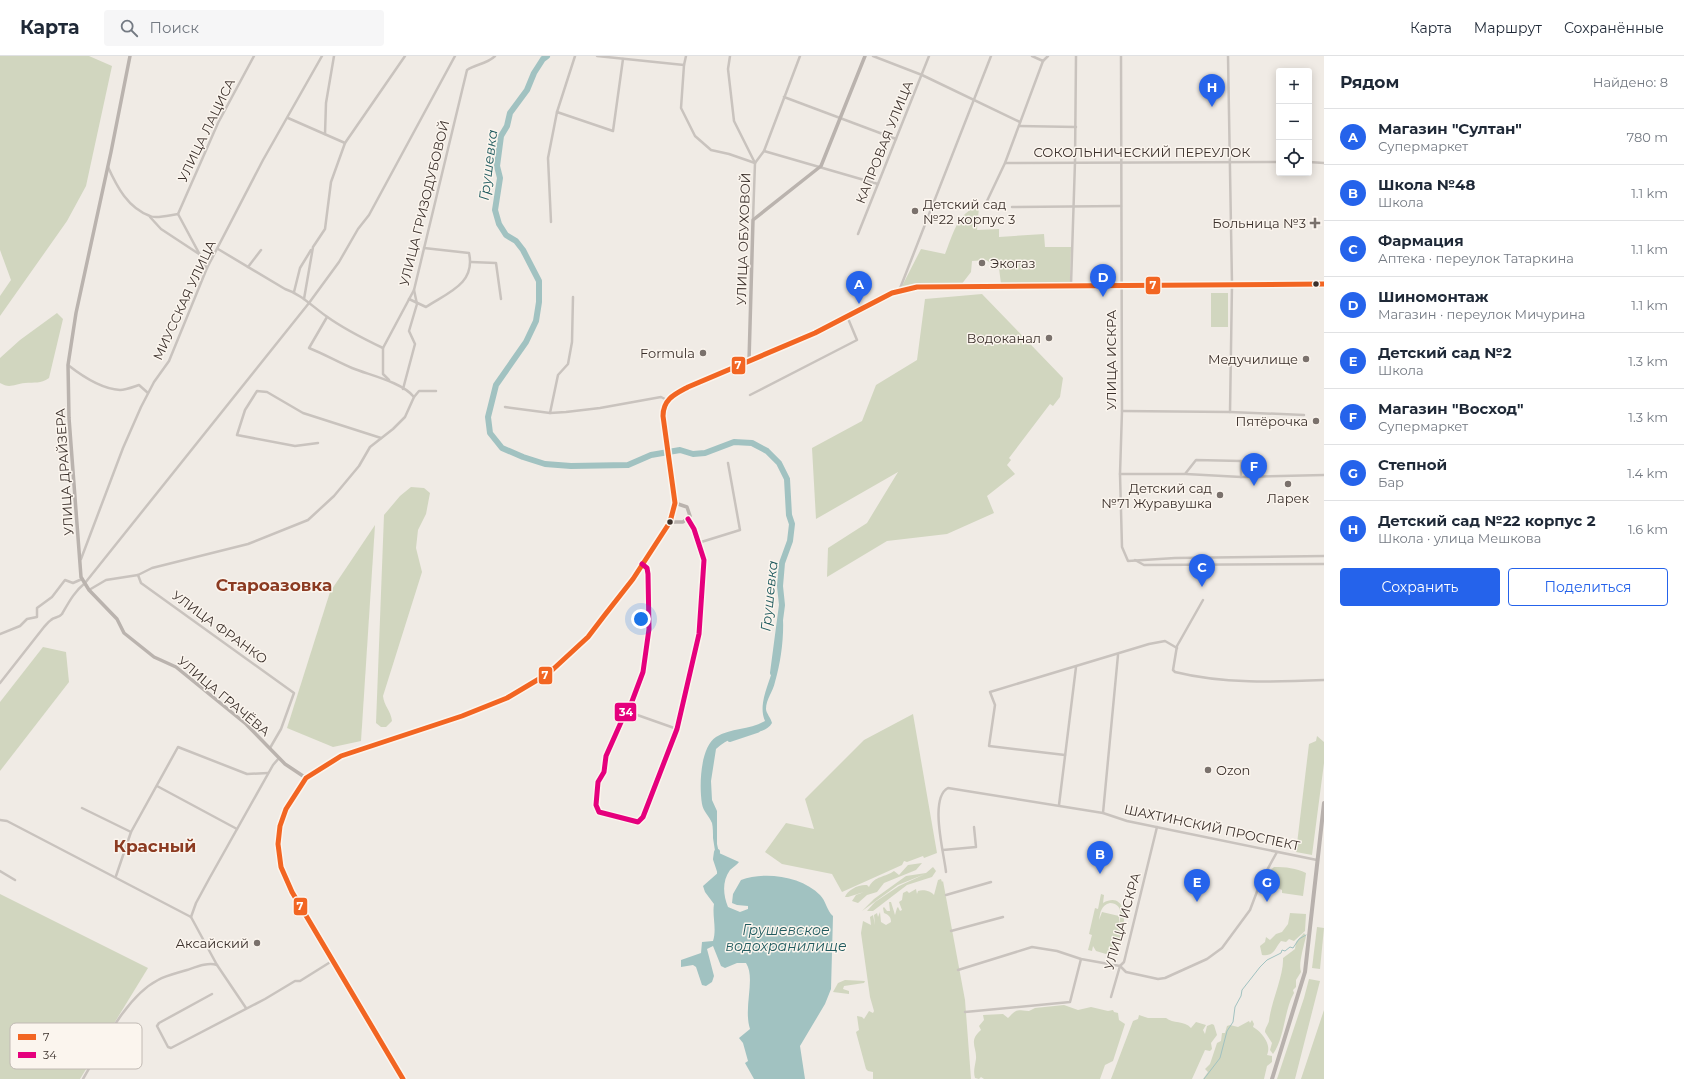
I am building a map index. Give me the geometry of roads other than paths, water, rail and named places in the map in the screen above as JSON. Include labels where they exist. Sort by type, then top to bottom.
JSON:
[{"type":"main road","name":"УЛИЦА ДРАЙЗЕРА","points":[[82,578],[69,418],[68,365],[76,313],[130,56]]},
{"type":"main road","points":[[753,220],[822,166],[866,56]]},
{"type":"main road","name":"УЛИЦА ОБУХОВОЙ","points":[[749,361],[753,220]]},
{"type":"main road","points":[[403,1079],[292,892],[281,867],[278,844],[280,826],[286,809],[306,778],[341,756],[468,714],[507,698],[549,673],[588,637],[667,529],[670,522],[675,503],[663,416],[663,409],[667,400],[688,387],[815,333],[892,293],[917,287],[1324,284]]},
{"type":"main road","points":[[670,522],[682,523],[688,519],[690,514],[688,508],[675,503]]},
{"type":"main road","name":"УЛИЦА ГРАЧЁВА","points":[[82,578],[89,590],[117,619],[124,632],[154,657],[176,667],[246,724],[279,758],[306,778]]},
{"type":"main road","points":[[1272,1079],[1305,972],[1324,803]]},
{"type":"street","name":"УЛИЦА ЛАЦИСА","points":[[178,214],[218,123],[254,56]]},
{"type":"street","name":"МИУССКАЯ УЛИЦА","points":[[80,560],[123,448],[148,393],[169,361],[207,268],[263,160],[322,56]]},
{"type":"street","points":[[325,134],[326,103],[334,56]]},
{"type":"street","points":[[294,292],[300,268],[325,229],[331,182],[345,143],[405,56]]},
{"type":"street","points":[[0,683],[52,618],[58,618],[76,590],[85,583],[308,303],[338,262],[369,214],[455,56]]},
{"type":"street","name":"УЛИЦА ГРИЗОДУБОВОЙ","points":[[389,380],[383,374],[383,348],[414,290],[466,70],[489,62],[494,56]]},
{"type":"street","points":[[551,222],[548,158],[557,112],[575,56]]},
{"type":"street","points":[[598,56],[684,65]]},
{"type":"street","points":[[686,56],[681,108],[695,136],[711,150],[729,154],[755,163]]},
{"type":"street","points":[[730,56],[728,69],[734,121],[755,163]]},
{"type":"street","name":"УЛИЦА ОБУХОВОЙ","points":[[753,220],[755,163],[764,151],[800,56]]},
{"type":"street","points":[[873,56],[922,75],[973,101],[1020,122]]},
{"type":"street","name":"КАПРОВАЯ УЛИЦА","points":[[858,234],[929,56]]},
{"type":"street","points":[[899,291],[991,56]]},
{"type":"street","points":[[1032,56],[1043,61]]},
{"type":"street","points":[[987,201],[1005,163],[1043,61],[1048,56]]},
{"type":"street","points":[[1072,285],[1076,127],[1076,56]]},
{"type":"street","name":"УЛИЦА ИСКРА","points":[[1120,56],[1122,162],[1122,411],[1120,474],[1122,547],[1128,561],[1135,559]]},
{"type":"street","points":[[1228,56],[1232,284],[1230,412]]},
{"type":"street","points":[[557,112],[613,130],[623,59]]},
{"type":"street","points":[[784,97],[896,139]]},
{"type":"street","points":[[288,118],[345,143]]},
{"type":"street","points":[[1019,126],[1076,127]]},
{"type":"street","points":[[764,151],[822,166],[878,184]]},
{"type":"street","name":"СОКОЛЬНИЧЕСКИЙ ПЕРЕУЛОК","points":[[1005,163],[1276,162]]},
{"type":"street","points":[[1312,162],[1324,163]]},
{"type":"street","points":[[108,166],[117,187],[128,202],[150,217],[161,229],[199,254]]},
{"type":"street","points":[[1012,207],[1074,205],[1121,206]]},
{"type":"street","points":[[150,217],[178,214],[207,268]]},
{"type":"street","points":[[304,299],[313,247]]},
{"type":"street","points":[[409,299],[426,307],[459,288],[467,276],[471,262],[469,253],[424,248]]},
{"type":"street","points":[[218,249],[285,289],[294,292],[327,317],[367,341],[383,348]]},
{"type":"street","points":[[248,267],[261,250]]},
{"type":"street","points":[[471,262],[496,263],[501,299]]},
{"type":"street","points":[[403,389],[415,344],[409,331],[417,304],[414,290]]},
{"type":"street","points":[[550,413],[558,374],[568,364],[572,342],[573,297]]},
{"type":"street","points":[[750,395],[857,340],[847,316]]},
{"type":"street","points":[[327,317],[309,348],[353,368],[389,380],[403,389],[410,391],[414,397]]},
{"type":"street","points":[[68,365],[80,375],[104,385],[120,390],[139,385],[148,393]]},
{"type":"street","points":[[318,443],[295,446],[237,435],[245,410],[257,391],[266,392],[303,413],[381,438]]},
{"type":"street","points":[[89,590],[106,580],[138,575],[152,568],[248,544],[308,520],[334,496],[359,466],[370,446],[406,417],[414,397],[419,392],[436,391]]},
{"type":"street","points":[[505,407],[550,413],[600,408],[661,397],[667,400]]},
{"type":"street","points":[[1122,411],[1230,412],[1304,415]]},
{"type":"street","points":[[1186,474],[1196,460],[1241,461],[1241,477]]},
{"type":"street","points":[[698,543],[740,530],[728,463]]},
{"type":"street","points":[[1120,474],[1186,474],[1241,477],[1324,475]]},
{"type":"street","points":[[642,564],[647,568],[648,574],[649,629],[643,672],[631,704],[626,710],[606,756],[604,772],[598,782],[596,805],[599,812],[638,822],[643,817],[677,729],[699,634],[704,560],[694,529],[688,519]]},
{"type":"street","points":[[1135,559],[1324,556]]},
{"type":"street","points":[[1135,559],[1144,565],[1324,564]]},
{"type":"street","name":"УЛИЦА ФРАНКО","points":[[138,575],[141,583],[294,693],[281,729],[270,748]]},
{"type":"street","points":[[0,634],[20,626],[27,619],[37,617],[37,608],[52,597],[65,580],[73,583],[82,578]]},
{"type":"street","points":[[1204,600],[1177,648],[1173,670],[1178,673],[1262,682],[1324,680]]},
{"type":"street","points":[[1065,755],[989,746],[995,705],[990,692],[1118,655],[1149,644],[1165,642],[1177,648]]},
{"type":"street","points":[[1103,812],[1118,655]]},
{"type":"street","points":[[1059,805],[1076,666]]},
{"type":"street","points":[[626,710],[677,729]]},
{"type":"street","points":[[116,876],[131,832],[178,747],[247,774],[268,773]]},
{"type":"street","points":[[191,917],[199,897],[236,829],[268,773],[279,758]]},
{"type":"street","points":[[157,786],[236,829]]},
{"type":"street","name":"ШАХТИНСКИЙ ПРОСПЕКТ","points":[[943,850],[937,813],[943,790],[948,788],[1103,812],[1127,821],[1318,860]]},
{"type":"street","points":[[82,808],[131,832]]},
{"type":"street","points":[[0,820],[7,821],[116,876],[191,917],[218,965],[246,1008]]},
{"type":"street","points":[[946,872],[943,850],[976,847],[974,827]]},
{"type":"street","name":"УЛИЦА ИСКРА","points":[[1111,997],[1120,966],[1124,962],[1157,827]]},
{"type":"street","points":[[958,970],[1032,947],[1057,951],[1081,959],[1120,966],[1126,972],[1158,979],[1165,978],[1207,959],[1222,948],[1250,910],[1261,880],[1277,852]]},
{"type":"street","points":[[0,871],[15,880]]},
{"type":"street","points":[[946,895],[992,882]]},
{"type":"street","points":[[951,932],[1003,917]]},
{"type":"street","points":[[965,1012],[1070,1002],[1081,959]]},
{"type":"street","points":[[212,994],[158,1023],[157,1026],[159,1033],[168,1047],[171,1048],[205,1031],[295,981],[300,981],[332,961]]},
{"type":"street","points":[[117,1023],[124,1012],[151,984],[160,979],[196,968],[212,964],[218,965]]},
{"type":"street","points":[[83,1079],[89,1069]]},
{"type":"water","name":"Грушевское водохранилище","points":[[779,603],[782,605],[783,615],[781,654],[774,686],[767,702],[766,709],[772,723],[765,730],[739,735],[716,749],[711,781],[712,800],[717,811],[717,844],[719,853],[739,862],[727,874],[724,893],[728,907],[740,912],[748,909],[748,906],[732,903],[733,894],[741,880],[750,877],[771,876],[782,877],[803,883],[822,897],[833,916],[831,989],[825,1004],[800,1046],[805,1079],[754,1079],[745,1063],[748,1061],[743,1043],[739,1038],[750,1029],[748,1012],[750,977],[749,969],[746,963],[737,963],[725,968],[721,966],[713,946],[707,949],[714,976],[712,982],[706,986],[702,985],[696,967],[693,965],[681,967],[681,960],[701,953],[702,942],[713,941],[715,927],[714,904],[705,892],[703,886],[720,871],[715,851],[712,823],[704,809],[701,797],[701,778],[704,758],[711,742],[716,737],[765,721],[763,707],[765,692],[777,649],[780,611]]},
{"type":"waterway","name":"Грушевка","points":[[547,56],[543,59],[534,73],[527,90],[510,113],[507,126],[501,136],[497,166],[500,178],[495,210],[499,224],[506,235],[516,241],[523,250],[539,281],[539,302],[536,321],[526,342],[496,385],[488,417],[490,433],[502,448],[523,457],[545,464],[571,466],[628,465],[651,455],[680,450],[693,454],[705,453],[734,442],[752,443],[767,451],[779,463],[787,479],[789,515],[792,524],[790,541],[782,563],[780,586],[782,605],[773,673]]},
{"type":"waterway","name":"Грушевка","points":[[730,739],[757,730]]},
{"type":"waterway","name":"Грушевка","points":[[717,852],[716,859],[720,876]]},
{"type":"waterway","points":[[1204,1079],[1220,1058],[1227,1031],[1233,1022],[1235,1007],[1241,996],[1242,990],[1267,960],[1281,953],[1282,950],[1285,951],[1290,947],[1293,948],[1299,939],[1306,935]]},
{"type":"place","name":"Детский сад №22 корпус 2","points":[[1212,107]]},
{"type":"place","name":"Детский сад №22 корпус 3","points":[[915,211]]},
{"type":"place","name":"Больница №3","points":[[1315,223]]},
{"type":"place","name":"Экогаз","points":[[982,263]]},
{"type":"place","name":"Шиномонтаж","points":[[1103,297]]},
{"type":"place","name":"Магазин \"Султан\"","points":[[859,304]]},
{"type":"place","name":"Водоканал","points":[[1049,338]]},
{"type":"place","name":"Formula","points":[[703,353]]},
{"type":"place","name":"Медучилище","points":[[1306,359]]},
{"type":"place","name":"Пятёрочка","points":[[1316,421]]},
{"type":"place","name":"Ларек","points":[[1288,484]]},
{"type":"place","name":"Магазин \"Восход\"","points":[[1254,486]]},
{"type":"place","name":"Детский сад №71 Журавушка","points":[[1220,495]]},
{"type":"place","name":"Фармация","points":[[1202,587]]},
{"type":"place","name":"Ozon","points":[[1208,770]]},
{"type":"place","name":"Школа №48","points":[[1100,874]]},
{"type":"place","name":"Детский сад №2","points":[[1197,902]]},
{"type":"place","name":"Степной","points":[[1267,902]]},
{"type":"place","name":"Аксайский","points":[[257,943]]},
{"type":"district","name":"Староазовка","points":[[274,585]]},
{"type":"district","name":"Красный","points":[[155,846]]}]
